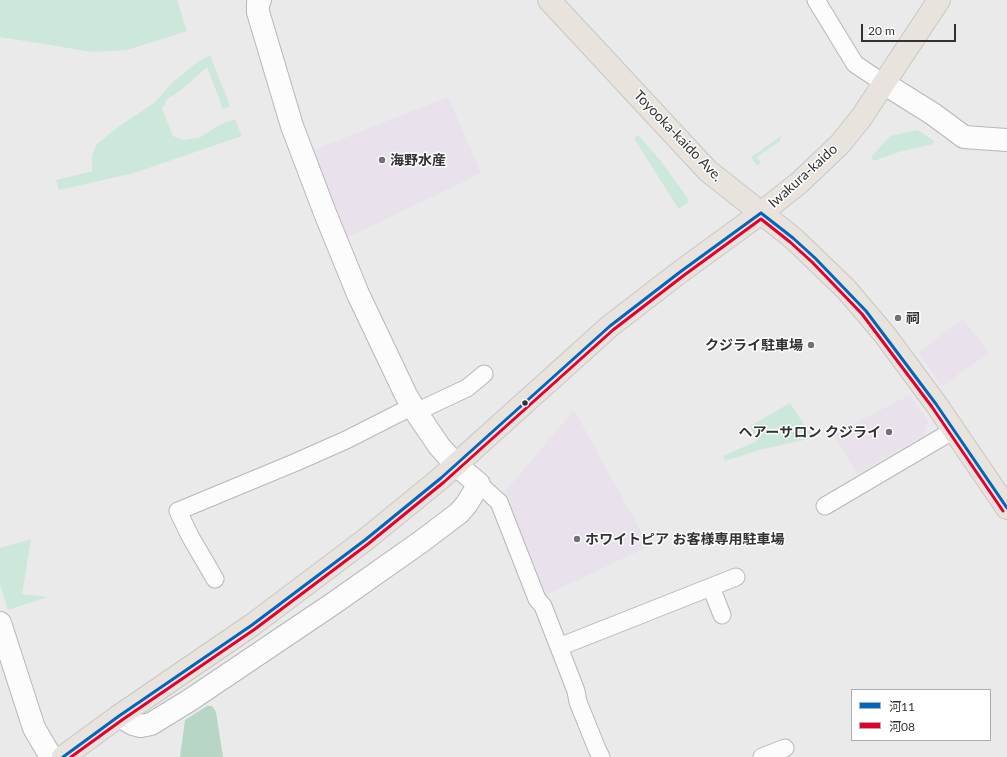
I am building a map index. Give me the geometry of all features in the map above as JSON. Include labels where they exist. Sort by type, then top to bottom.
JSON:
[{"type":"main road","name":"Toyooka-kaido Ave.","points":[[549,0],[708,170],[793,238],[850,293],[885,336],[954,430],[1007,508]]},
{"type":"main road","name":"Iwakura-kaido","points":[[63,757],[119,716],[252,625],[310,583],[390,520],[456,465],[610,326],[799,183],[840,144],[861,118],[885,84],[939,0]]},
{"type":"street","points":[[119,716],[133,724],[140,726],[151,724],[190,700],[334,603],[422,541],[459,513],[466,505],[479,484],[456,465],[439,446],[414,409],[358,294],[292,126],[259,17],[258,1]]},
{"type":"street","points":[[885,84],[933,114],[964,137],[1007,140]]},
{"type":"street","points":[[0,623],[34,728],[51,757]]},
{"type":"lane","points":[[816,0],[855,64],[885,84]]},
{"type":"lane","points":[[216,579],[190,536],[178,511],[307,457],[414,409],[467,388],[484,374]]},
{"type":"lane","points":[[825,506],[954,430]]},
{"type":"lane","points":[[479,484],[499,502],[537,599],[543,606],[576,691],[578,702],[597,749],[602,757]]},
{"type":"lane","points":[[559,647],[736,577]]},
{"type":"lane","points":[[711,587],[722,615]]},
{"type":"lane","points":[[762,757],[785,748]]},
{"type":"shaded area","points":[[448,97],[481,173],[345,239],[311,151]]},
{"type":"shaded area","points":[[963,319],[989,353],[942,386],[918,352]]},
{"type":"shaded area","points":[[910,395],[928,421],[924,435],[857,474],[833,434]]},
{"type":"shaded area","points":[[574,410],[649,546],[544,596],[504,493]]},
{"type":"green space","points":[[0,0],[177,0],[187,31],[127,50],[93,52],[0,37]]},
{"type":"green space","points":[[210,55],[230,106],[223,109],[207,67],[180,91],[167,99],[162,109],[173,136],[183,140],[199,138],[219,125],[235,119],[242,136],[134,173],[59,190],[56,180],[92,171],[92,155],[97,144],[114,130],[155,102],[172,83],[195,64]]},
{"type":"green space","points":[[918,130],[934,141],[933,144],[899,152],[876,160],[871,158],[890,136]]},
{"type":"green space","points":[[638,135],[660,160],[689,200],[680,208],[678,208],[634,138]]},
{"type":"green space","points":[[781,136],[780,141],[757,157],[761,163],[757,166],[751,157]]},
{"type":"green space","points":[[790,403],[813,438],[759,450],[725,461],[723,456],[757,441],[750,426]]},
{"type":"green space","points":[[31,539],[22,594],[47,597],[8,610],[0,584],[0,548]]},
{"type":"green space","points":[[207,706],[212,706],[216,712],[223,757],[180,757],[185,720]]},
{"type":"transit line","name":"河11","points":[[761,213],[793,238],[815,258],[866,311],[936,404],[1007,508]]},
{"type":"transit line","name":"河11","points":[[63,757],[119,716],[252,625],[365,540],[441,478],[610,326],[680,272],[761,213]]},
{"type":"transit line","name":"河08","points":[[71,757],[122,720],[255,629],[368,544],[444,482],[613,330],[761,219],[812,262],[862,314],[932,407],[1003,511]]},
{"type":"place","name":"海野水産","points":[[382,160]]},
{"type":"place","name":"祠","points":[[898,318]]},
{"type":"place","name":"クジライ駐車場","points":[[811,345]]},
{"type":"place","name":"ヘアーサロン クジライ","points":[[889,432]]},
{"type":"place","name":"ホワイトピア お客様専用駐車場","points":[[577,539]]}]
